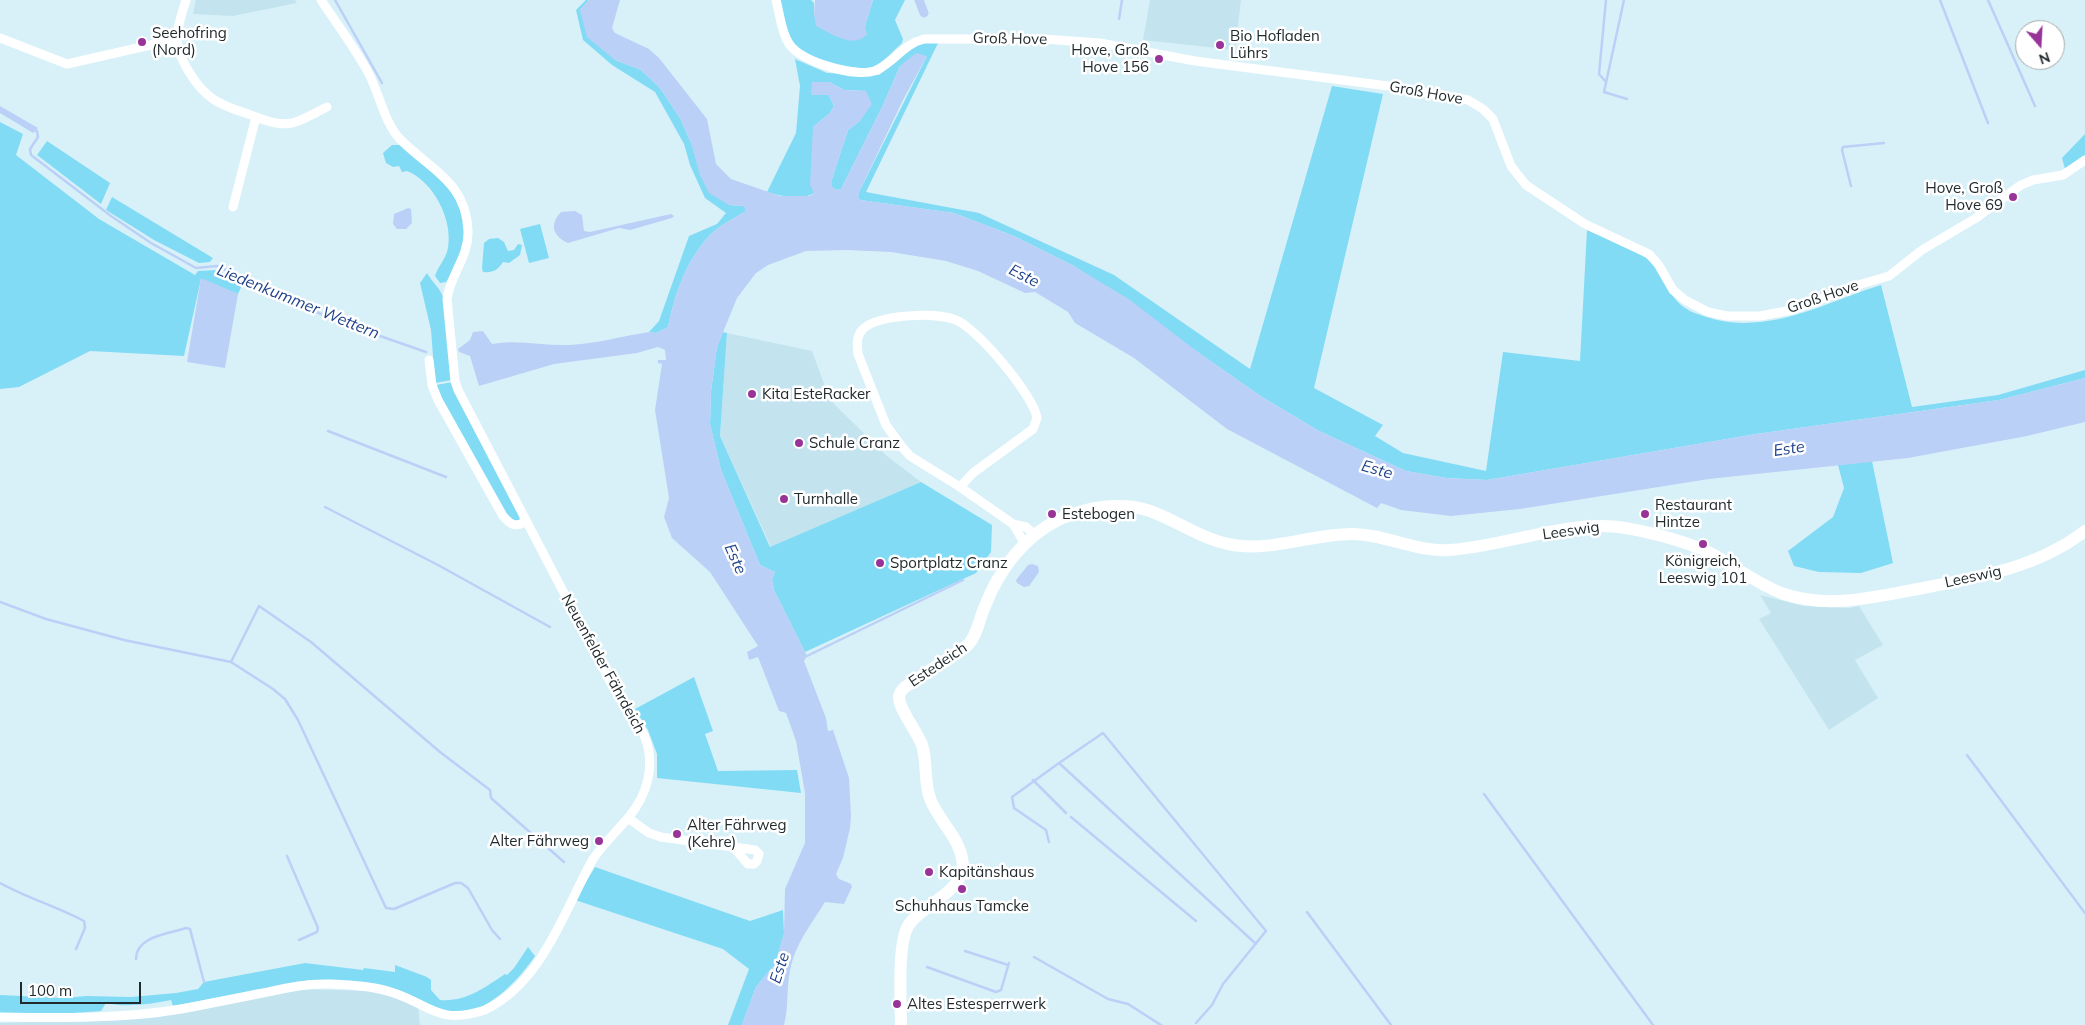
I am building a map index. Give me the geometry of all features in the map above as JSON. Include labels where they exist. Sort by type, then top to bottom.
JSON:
[{"type":"street","points":[[186,0],[177,39],[182,58],[197,84],[213,99],[278,124],[291,123],[327,107]]},
{"type":"street","name":"Neuenfelder Fährdeich","points":[[0,1018],[150,1013],[302,985],[322,984],[381,989],[408,999],[424,1010],[438,1016],[453,1018],[469,1016],[502,1000],[519,986],[533,970],[593,859],[604,842],[628,818],[640,801],[648,783],[649,751],[644,734],[614,689],[462,400],[455,381],[447,299],[448,290],[464,259],[467,248],[468,230],[464,209],[454,189],[441,173],[399,139],[369,74],[321,0]]},
{"type":"street","name":"Groß Hove","points":[[776,0],[785,36],[795,50],[815,61],[855,72],[876,70],[906,46],[924,39],[1043,39],[1108,44],[1195,61],[1396,87],[1468,100],[1483,109],[1494,119],[1511,166],[1526,185],[1584,224],[1649,254],[1658,264],[1674,290],[1685,300],[1708,312],[1727,316],[1760,316],[1792,310],[1858,285],[1889,276],[1922,250],[1976,218],[2020,185],[2033,180],[2063,175],[2085,160]]},
{"type":"street","points":[[0,38],[67,64],[177,39]]},
{"type":"street","points":[[233,207],[256,117]]},
{"type":"street","points":[[960,487],[973,472],[1033,429],[1037,418],[1032,402],[979,336],[958,320],[936,315],[917,316],[880,320],[868,326],[858,336],[858,354],[886,425],[894,437],[910,456],[960,487],[1013,524],[1030,539]]},
{"type":"street","points":[[429,360],[432,385],[438,400],[503,516],[510,524],[519,526],[525,522]]},
{"type":"street","name":"Leeswig","points":[[1130,507],[1151,511],[1213,540],[1244,546],[1281,544],[1349,534],[1375,536],[1415,548],[1449,550],[1572,529],[1601,526],[1614,527],[1636,531],[1700,549],[1769,588],[1795,597],[1827,602],[1868,598],[2001,572],[2056,550],[2085,531]]},
{"type":"street","name":"Estedeich","points":[[902,1025],[901,971],[906,932],[914,918],[954,885],[959,878],[963,864],[959,849],[930,799],[926,787],[922,745],[901,706],[900,692],[964,649],[972,641],[986,601],[998,577],[1030,539],[1060,519],[1082,511],[1099,508],[1130,507]]},
{"type":"street","points":[[628,818],[649,833],[661,837],[734,848]]},
{"type":"shaded area","points":[[196,0],[295,0],[297,3],[233,16],[193,14]]},
{"type":"shaded area","points":[[586,0],[589,0],[580,10],[615,60],[641,70],[660,88],[680,118],[691,143],[729,205],[745,206],[746,211],[718,228],[710,235],[694,256],[678,290],[668,327],[656,333],[649,332],[659,321],[689,236],[717,224],[726,213],[705,198],[690,165],[684,144],[655,92],[612,65],[583,40],[576,10]]},
{"type":"shaded area","points":[[779,0],[811,0],[814,3],[814,15],[865,26],[873,0],[905,0],[895,20],[903,39],[902,43],[884,60],[872,67],[857,68],[824,60],[801,50],[792,40],[786,27]]},
{"type":"shaded area","points":[[1150,0],[1241,0],[1235,50],[1143,40]]},
{"type":"shaded area","points":[[939,41],[866,192],[979,213],[1114,275],[1250,369],[1332,86],[1383,94],[1314,388],[1383,425],[1375,436],[1403,453],[1486,471],[1503,352],[1580,361],[1587,230],[1646,258],[1651,262],[1679,303],[1691,311],[1713,319],[1735,323],[1778,319],[1798,314],[1881,285],[1912,407],[1998,395],[2085,370],[2085,378],[1999,400],[1756,434],[1487,480],[1446,478],[1406,471],[1319,431],[1262,397],[1074,266],[1014,236],[954,213],[860,200],[858,197],[859,192],[927,56],[900,66],[883,105],[841,189],[837,190],[832,187],[832,179],[848,130],[860,121],[866,91],[844,90],[829,82],[829,95],[834,106],[830,113],[813,127],[814,193],[797,197],[767,192],[796,133],[800,86],[795,59],[827,73],[879,75],[915,45]]},
{"type":"shaded area","points":[[0,122],[23,134],[16,155],[99,219],[195,275],[198,271],[217,270],[243,283],[238,294],[201,279],[184,356],[90,351],[19,387],[0,389]]},
{"type":"shaded area","points":[[2085,134],[2085,155],[2065,169],[2062,158]]},
{"type":"shaded area","points":[[47,141],[110,183],[101,204],[37,155]]},
{"type":"shaded area","points":[[392,145],[401,145],[428,167],[452,193],[460,207],[464,223],[464,240],[458,259],[446,282],[440,283],[435,276],[446,256],[448,248],[449,237],[444,214],[433,193],[417,176],[407,171],[402,172],[399,166],[393,167],[386,163],[383,153]]},
{"type":"shaded area","points":[[112,197],[213,258],[210,262],[199,263],[154,240],[106,210]]},
{"type":"shaded area","points":[[540,224],[549,258],[529,263],[520,229]]},
{"type":"shaded area","points":[[498,238],[504,242],[508,251],[514,250],[518,244],[522,245],[520,255],[509,263],[503,262],[495,270],[483,272],[484,243],[489,239]]},
{"type":"shaded area","points":[[427,273],[443,297],[452,380],[435,383],[431,330],[420,283]]},
{"type":"shaded area","name":"Sportplatz Cranz","points":[[723,332],[727,333],[720,436],[770,547],[921,482],[992,525],[991,552],[976,573],[805,652],[774,590],[772,579],[775,572],[760,565],[721,470],[710,424],[711,391],[717,347]]},
{"type":"shaded area","name":"Schule Cranz","points":[[727,333],[812,351],[830,400],[887,456],[921,482],[771,547],[720,436]]},
{"type":"shaded area","points":[[453,382],[520,517],[516,522],[506,515],[446,409],[436,385]]},
{"type":"shaded area","points":[[1872,461],[1893,563],[1861,573],[1819,572],[1794,566],[1788,551],[1833,517],[1844,488],[1838,465]]},
{"type":"shaded area","points":[[1760,595],[1804,606],[1849,608],[1859,606],[1883,645],[1855,660],[1878,698],[1829,730],[1759,619],[1771,613]]},
{"type":"shaded area","points":[[694,677],[713,731],[705,734],[718,771],[797,770],[801,793],[657,778],[657,754],[648,730],[635,709]]},
{"type":"shaded area","points":[[595,867],[750,921],[783,910],[784,934],[775,964],[756,987],[742,1025],[728,1025],[749,969],[723,949],[575,900]]},
{"type":"shaded area","points":[[528,947],[535,956],[514,982],[485,1005],[464,1012],[447,1011],[352,984],[310,980],[173,1006],[171,1000],[130,1005],[106,1003],[101,1011],[59,1014],[0,1013],[0,995],[64,998],[86,996],[131,997],[176,993],[198,989],[204,982],[305,963],[395,972],[395,965],[431,980],[431,990],[440,1000],[458,999],[474,993],[505,974],[507,975]]},
{"type":"shaded area","points":[[298,989],[371,991],[418,1005],[420,1025],[0,1025],[0,1023],[158,1017]]},
{"type":"water","name":"Este","points":[[589,0],[620,0],[612,28],[615,33],[649,49],[659,58],[707,119],[716,164],[731,179],[780,196],[810,196],[814,193],[810,185],[813,127],[830,113],[834,106],[829,95],[811,95],[812,82],[829,82],[844,90],[866,91],[872,104],[860,121],[848,130],[832,179],[832,187],[837,190],[841,189],[883,105],[900,66],[916,53],[927,56],[903,100],[859,192],[858,197],[860,200],[954,213],[1014,236],[1074,266],[1130,300],[1199,353],[1262,397],[1319,431],[1406,471],[1446,478],[1487,480],[1756,434],[1999,400],[2085,378],[2085,422],[2027,436],[1908,458],[1709,479],[1520,509],[1451,516],[1401,510],[1381,503],[1377,508],[1227,429],[1134,358],[1075,323],[1068,312],[1035,292],[1025,293],[978,271],[946,261],[891,252],[806,251],[768,265],[756,273],[737,298],[717,347],[711,391],[710,424],[721,470],[760,565],[775,572],[772,579],[774,590],[807,656],[804,661],[826,718],[828,731],[833,730],[849,778],[850,828],[843,858],[836,874],[839,879],[851,884],[852,887],[844,904],[825,902],[800,943],[790,971],[784,1025],[742,1025],[756,987],[775,964],[784,934],[785,889],[805,843],[805,793],[796,741],[786,713],[779,711],[758,657],[749,660],[747,652],[758,646],[710,572],[672,538],[664,517],[669,498],[655,410],[662,364],[658,363],[658,360],[666,360],[665,350],[658,347],[637,353],[554,364],[479,386],[470,356],[459,352],[458,349],[470,340],[473,332],[483,331],[492,344],[511,342],[559,345],[589,343],[649,332],[656,333],[668,327],[678,290],[688,267],[702,245],[718,228],[746,211],[744,206],[729,205],[709,193],[700,175],[691,143],[680,118],[660,88],[641,70],[615,60],[587,37],[580,10]]},
{"type":"water","points":[[815,0],[873,0],[865,26],[867,34],[862,39],[842,39],[816,26],[814,15]]},
{"type":"water","points":[[0,106],[38,128],[33,133],[0,113]]},
{"type":"water","points":[[408,208],[411,209],[412,223],[406,229],[397,229],[393,224],[394,214]]},
{"type":"water","points":[[575,211],[582,215],[584,231],[590,232],[671,214],[674,216],[630,230],[619,228],[568,243],[556,234],[554,230],[555,221],[561,212]]},
{"type":"water","points":[[201,278],[238,294],[225,368],[187,362]]},
{"type":"water","points":[[1028,565],[1038,566],[1039,572],[1029,586],[1024,587],[1017,583],[1016,580]]},
{"type":"waterway","points":[[335,0],[382,83]]},
{"type":"waterway","points":[[919,0],[924,13]]},
{"type":"waterway","points":[[1119,19],[1122,0]]},
{"type":"waterway","points":[[1606,0],[1599,74],[1606,82]]},
{"type":"waterway","points":[[1624,0],[1604,92],[1627,99]]},
{"type":"waterway","points":[[1940,0],[1988,123]]},
{"type":"waterway","points":[[1988,0],[2035,106]]},
{"type":"waterway","name":"Liedenkummer Wettern","points":[[34,130],[37,131],[38,137],[30,149],[31,155],[111,216],[151,243],[196,268],[217,266],[334,320],[426,352]]},
{"type":"waterway","points":[[1851,186],[1842,150],[1843,147],[1884,143]]},
{"type":"waterway","points":[[328,431],[446,477]]},
{"type":"waterway","points":[[325,507],[438,565],[550,627]]},
{"type":"waterway","points":[[807,656],[963,580]]},
{"type":"waterway","points":[[0,602],[46,619],[124,640],[231,662],[273,689],[285,699],[298,720],[386,908],[394,909],[455,883],[461,883],[468,888],[492,930],[500,939]]},
{"type":"waterway","points":[[231,662],[259,606],[311,642],[440,752],[490,790],[491,798],[564,862]]},
{"type":"waterway","points":[[1059,763],[1103,733],[1266,931],[1223,984],[1212,1005],[1196,1023]]},
{"type":"waterway","points":[[1967,755],[2085,913]]},
{"type":"waterway","points":[[1049,842],[1046,830],[1014,808],[1012,797],[1059,763],[1256,944]]},
{"type":"waterway","points":[[1033,780],[1066,813]]},
{"type":"waterway","points":[[1484,794],[1653,1025]]},
{"type":"waterway","points":[[1071,817],[1196,921]]},
{"type":"waterway","points":[[287,856],[318,928],[317,932],[299,940]]},
{"type":"waterway","points":[[0,883],[84,921],[85,928],[76,949]]},
{"type":"waterway","points":[[1307,912],[1391,1025]]},
{"type":"waterway","points":[[136,959],[137,951],[147,941],[163,934],[186,928],[190,929],[204,982]]},
{"type":"waterway","points":[[965,951],[1008,965]]},
{"type":"waterway","points":[[1034,957],[1108,999],[1128,1004],[1161,1025]]},
{"type":"waterway","points":[[927,967],[996,992],[1001,990],[1009,963]]},
{"type":"place","name":"Seehofring (Nord)","points":[[142,42]]},
{"type":"place","name":"Bio Hofladen Lührs","points":[[1220,45]]},
{"type":"place","name":"Hove, Groß Hove 156","points":[[1159,59]]},
{"type":"place","name":"Hove, Groß Hove 69","points":[[2013,197]]},
{"type":"place","name":"Kita EsteRacker","points":[[752,394]]},
{"type":"place","name":"Schule Cranz","points":[[799,443]]},
{"type":"place","name":"Turnhalle","points":[[784,499]]},
{"type":"place","name":"Estebogen","points":[[1052,514]]},
{"type":"place","name":"Restaurant Hintze","points":[[1645,514]]},
{"type":"place","name":"Königreich, Leeswig 101","points":[[1703,544]]},
{"type":"place","name":"Sportplatz Cranz","points":[[880,563]]},
{"type":"place","name":"Alter Fährweg (Kehre)","points":[[677,834]]},
{"type":"place","name":"Alter Fährweg","points":[[599,841]]},
{"type":"place","name":"Kapitänshaus","points":[[929,872]]},
{"type":"place","name":"Schuhhaus Tamcke","points":[[962,889]]},
{"type":"place","name":"Altes Estesperrwerk","points":[[897,1004]]}]
